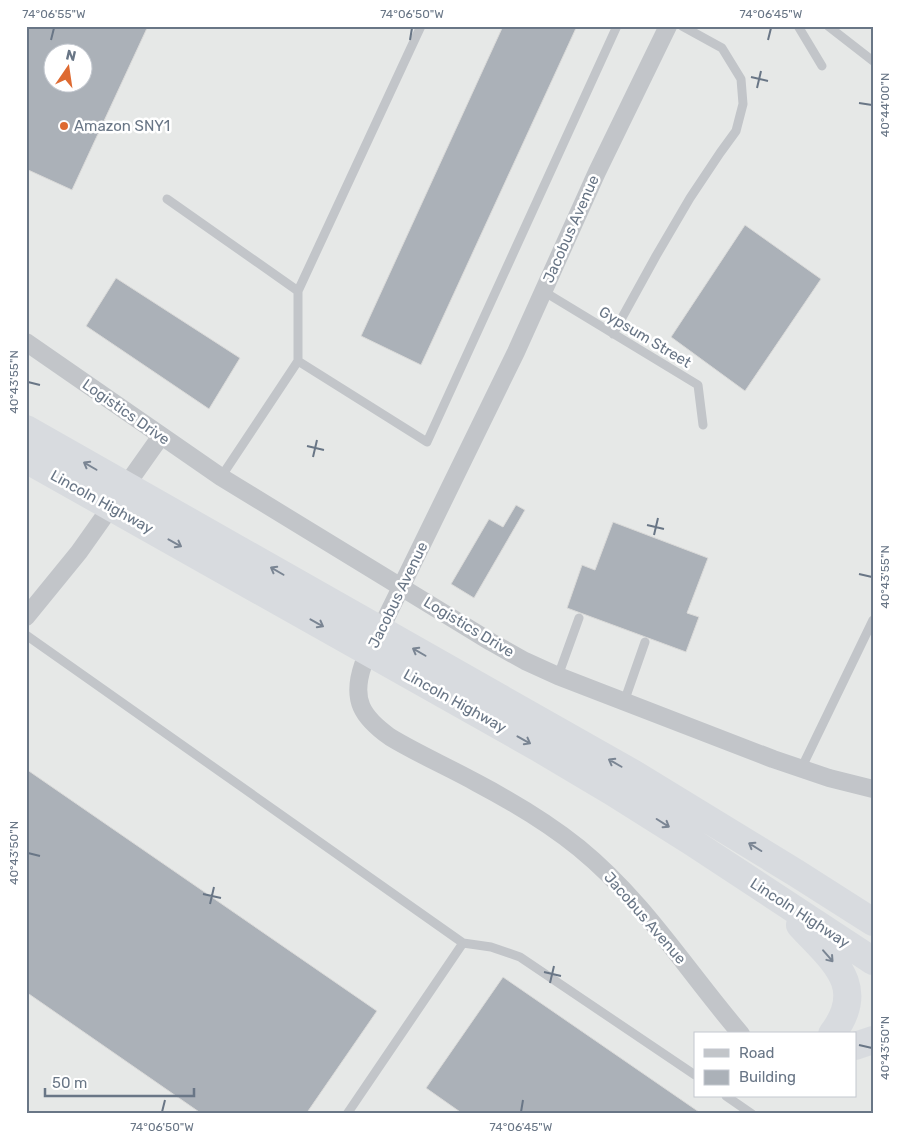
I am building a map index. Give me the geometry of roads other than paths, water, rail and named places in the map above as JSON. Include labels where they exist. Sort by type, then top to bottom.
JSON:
[{"type":"highway","name":"Lincoln Highway","points":[[26,429],[456,687],[537,747],[692,842],[873,961]]},
{"type":"highway","name":"Lincoln Highway","points":[[26,459],[456,687],[634,774],[873,922]]},
{"type":"highway","points":[[796,873],[873,907]]},
{"type":"highway","points":[[772,895],[829,957],[840,972],[845,983],[848,992],[847,1005],[833,1032]]},
{"type":"highway","points":[[856,1046],[873,1040]]},
{"type":"street","name":"Jacobus Avenue","points":[[668,26],[597,172],[516,352],[363,665],[359,676],[358,694],[364,712],[379,730],[506,799],[556,830],[580,848],[621,886],[642,910],[738,1032]]},
{"type":"street","name":"Logistics Drive","points":[[26,342],[220,478],[508,652],[558,676],[746,750],[829,778],[873,789]]},
{"type":"street","points":[[26,617],[79,552],[161,436]]},
{"type":"lane","points":[[220,478],[298,361],[298,291],[420,26]]},
{"type":"lane","points":[[298,361],[427,442],[617,26]]},
{"type":"lane","points":[[613,334],[690,198],[736,131],[743,104],[741,79],[722,48],[682,26]]},
{"type":"lane","points":[[798,26],[822,66]]},
{"type":"lane","points":[[828,26],[873,61]]},
{"type":"lane","points":[[168,200],[298,291]]},
{"type":"lane","name":"Gypsum Street","points":[[543,291],[698,385],[703,425]]},
{"type":"lane","points":[[558,676],[579,618]]},
{"type":"lane","points":[[801,769],[873,620]]},
{"type":"lane","points":[[26,635],[463,943],[491,947],[520,957],[694,1074]]},
{"type":"lane","points":[[624,702],[645,642]]},
{"type":"lane","points":[[347,1114],[463,943]]},
{"type":"lane","points":[[729,1098],[752,1114]]},
{"type":"place","name":"Amazon SNY1","points":[[64,126]]}]
